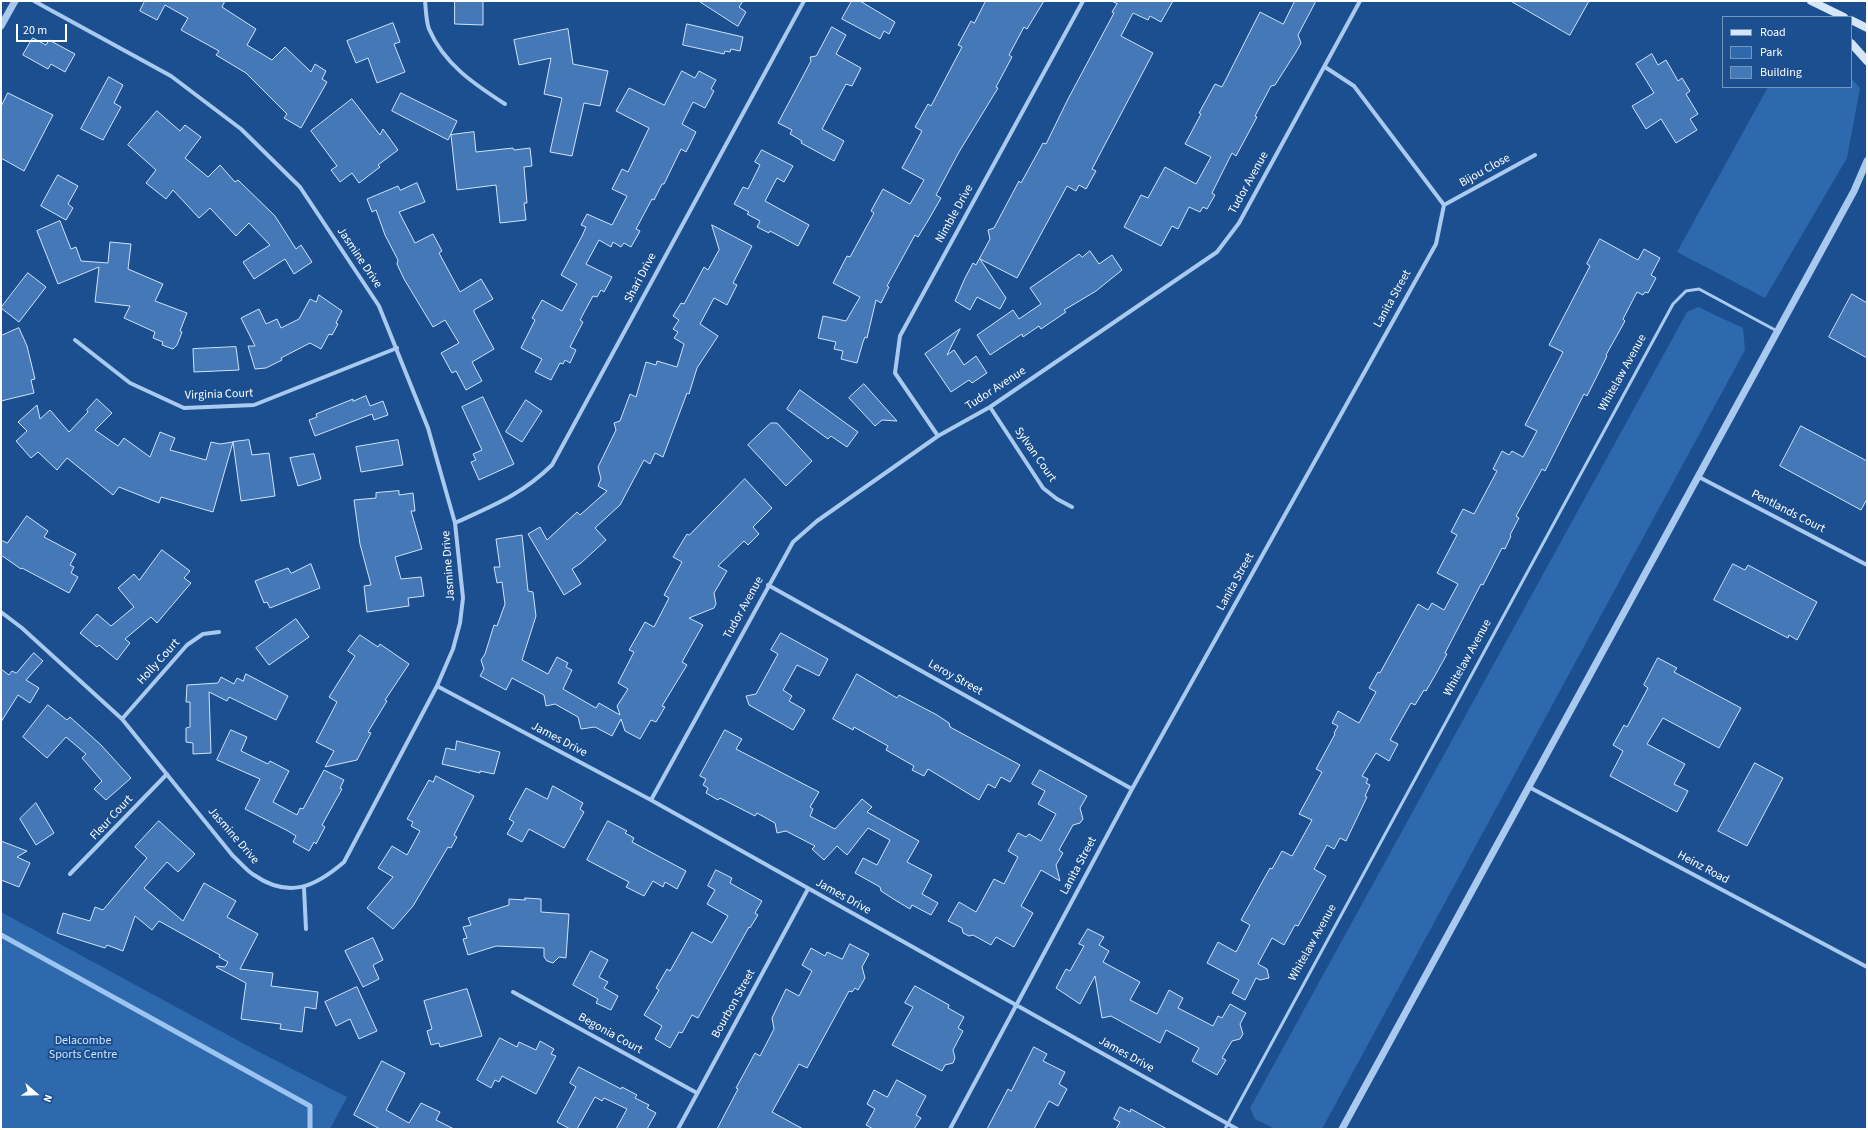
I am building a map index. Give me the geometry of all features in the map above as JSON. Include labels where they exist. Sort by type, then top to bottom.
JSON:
[{"type":"main road","points":[[1813,2],[1826,16]]},
{"type":"main road","points":[[1813,2],[1842,16]]},
{"type":"main road","points":[[1852,20],[1867,28]]},
{"type":"main road","points":[[1852,44],[1867,61]]},
{"type":"street","points":[[1,26],[15,1]]},
{"type":"street","name":"Jasmine Drive","points":[[1,612],[22,628],[122,718],[233,856],[253,875],[276,886],[304,888],[326,877],[344,862],[437,686],[453,649],[460,623],[462,604],[455,523],[428,428],[397,348],[379,306],[300,187],[241,129],[171,76],[34,1]]},
{"type":"street","points":[[425,1],[428,27],[437,44],[453,65],[470,82],[505,104]]},
{"type":"street","name":"Shari Drive","points":[[455,523],[512,497],[534,483],[552,466],[804,1]]},
{"type":"street","name":"Nimble Drive","points":[[938,436],[895,373],[900,336],[1083,1]]},
{"type":"street","name":"Tudor Avenue","points":[[651,800],[793,542],[812,525],[938,436],[990,407],[1217,252],[1239,223],[1360,1]]},
{"type":"street","points":[[1325,67],[1354,86],[1444,205]]},
{"type":"street","name":"Bijou Close","points":[[1444,205],[1535,155]]},
{"type":"street","points":[[1342,1129],[1699,477],[1854,191],[1867,161]]},
{"type":"street","points":[[1854,191],[1867,176]]},
{"type":"street","name":"Lanita Street","points":[[950,1129],[1132,789],[1436,244],[1444,205]]},
{"type":"street","name":"Virginia Court","points":[[75,340],[130,383],[184,408],[254,405],[397,348]]},
{"type":"street","name":"Sylvan Court","points":[[990,407],[1043,488],[1057,499],[1072,507]]},
{"type":"street","name":"Pentlands Court","points":[[1699,477],[1867,565]]},
{"type":"street","name":"Leroy Street","points":[[768,585],[1132,789]]},
{"type":"street","name":"Holly Court","points":[[122,718],[187,646],[203,634],[219,632]]},
{"type":"street","name":"James Drive","points":[[437,686],[651,800],[1237,1129]]},
{"type":"street","name":"Fleur Court","points":[[70,874],[167,774]]},
{"type":"street","name":"Heinz Road","points":[[1529,787],[1867,967]]},
{"type":"street","points":[[304,888],[306,928]]},
{"type":"street","name":"Bourbon Street","points":[[678,1129],[808,889]]},
{"type":"street","name":"Begonia Court","points":[[513,992],[697,1093]]},
{"type":"lane","name":"Whitelaw Avenue","points":[[1225,1129],[1675,301],[1686,291],[1699,289],[1777,331]]},
{"type":"green space","points":[[1852,79],[1860,88],[1847,158],[1765,298],[1677,252],[1767,88],[1852,88]]},
{"type":"green space","points":[[1698,307],[1743,328],[1745,350],[1322,1129],[1275,1129],[1255,1119],[1250,1108],[1687,312]]},
{"type":"green space","name":"Delacombe Sports Centre","points":[[1,912],[261,1053],[347,1097],[330,1129],[1,1129]]},
{"type":"building","points":[[145,1],[225,1],[222,7],[256,29],[247,45],[272,60],[285,47],[311,72],[315,64],[326,71],[322,79],[327,82],[301,128],[284,118],[287,114],[246,73],[216,55],[219,51],[181,30],[188,18],[165,5],[157,20],[140,11]]},
{"type":"building","points":[[455,1],[483,1],[483,25],[455,24]]},
{"type":"building","points":[[699,1],[743,1],[739,7],[746,12],[738,26]]},
{"type":"building","points":[[852,1],[860,1],[895,22],[889,34],[884,31],[880,39],[842,19]]},
{"type":"building","points":[[986,1],[1044,1],[1027,29],[1024,27],[1009,55],[1012,57],[996,87],[998,88],[959,152],[936,195],[941,198],[918,237],[915,235],[887,286],[889,287],[881,303],[876,300],[867,338],[865,337],[857,363],[841,359],[843,351],[834,349],[836,342],[818,338],[823,316],[846,321],[860,297],[833,283],[847,256],[850,257],[874,213],[871,211],[883,189],[910,204],[924,180],[902,168],[922,131],[915,127],[928,104],[931,106],[962,47],[958,45],[971,21],[974,23]]},
{"type":"building","points":[[1112,1],[1173,1],[1161,22],[1150,16],[1148,20],[1133,13],[1121,36],[1153,53],[1092,169],[1096,171],[1086,189],[1079,185],[1076,191],[1067,186],[1017,278],[980,259],[1006,298],[1000,309],[977,297],[970,310],[955,301],[965,278],[973,263],[976,265],[990,239],[988,230],[994,228],[1019,181],[1021,183],[1043,143],[1046,144],[1068,99],[1114,13],[1112,12],[1117,4]]},
{"type":"building","points":[[1295,1],[1316,1],[1298,35],[1301,43],[1275,85],[1271,86],[1255,116],[1257,117],[1236,156],[1232,153],[1212,193],[1215,195],[1207,209],[1203,207],[1200,212],[1189,207],[1178,229],[1172,226],[1161,246],[1124,227],[1141,195],[1148,198],[1165,167],[1196,184],[1211,157],[1185,144],[1201,114],[1199,113],[1215,84],[1222,87],[1260,12],[1283,24]]},
{"type":"building","points":[[1511,1],[1589,1],[1570,35]]},
{"type":"building","points":[[393,23],[400,42],[394,44],[405,72],[377,83],[368,58],[356,63],[347,41]]},
{"type":"building","points":[[687,24],[743,37],[740,51],[731,49],[730,52],[725,51],[724,54],[683,45]]},
{"type":"building","points":[[832,27],[846,35],[836,54],[861,68],[852,86],[846,84],[822,129],[844,141],[834,161],[801,143],[802,141],[790,134],[792,130],[778,123],[811,61],[810,57],[816,56]]},
{"type":"building","points":[[568,29],[573,64],[608,71],[600,106],[584,103],[572,156],[550,152],[562,98],[544,94],[551,58],[519,65],[514,40]]},
{"type":"building","points":[[33,38],[46,45],[49,40],[75,54],[65,72],[51,64],[48,69],[23,55]]},
{"type":"building","points":[[1652,54],[1658,65],[1666,60],[1678,81],[1682,78],[1690,91],[1686,94],[1698,114],[1690,119],[1697,130],[1676,143],[1661,119],[1646,129],[1632,106],[1654,93],[1636,64]]},
{"type":"building","points":[[682,71],[695,78],[699,71],[716,80],[711,89],[714,91],[705,108],[693,102],[682,124],[696,132],[686,152],[681,149],[664,184],[662,184],[654,200],[652,199],[636,229],[640,231],[631,247],[624,243],[621,247],[613,242],[611,247],[599,240],[586,264],[612,277],[604,292],[601,290],[597,297],[593,296],[580,320],[583,322],[570,347],[576,350],[570,363],[565,360],[563,364],[560,363],[551,380],[535,372],[542,359],[521,348],[535,320],[532,318],[542,300],[562,311],[577,284],[561,275],[586,227],[581,225],[587,214],[612,225],[627,196],[612,189],[622,169],[628,172],[649,128],[616,111],[629,88],[664,105]]},
{"type":"building","points":[[109,77],[123,85],[114,103],[121,107],[103,140],[81,129]]},
{"type":"building","points":[[8,93],[53,115],[24,171],[1,158],[1,107]]},
{"type":"building","points":[[401,93],[457,121],[448,140],[392,111]]},
{"type":"building","points":[[352,99],[380,135],[383,129],[398,150],[378,165],[380,167],[359,183],[352,173],[340,182],[331,170],[337,166],[311,131]]},
{"type":"building","points":[[157,111],[180,131],[185,125],[201,137],[185,158],[208,177],[220,165],[235,182],[238,180],[275,216],[296,249],[301,245],[312,262],[294,274],[285,259],[254,279],[243,262],[270,245],[249,223],[236,236],[210,208],[199,218],[173,190],[166,199],[146,183],[156,170],[128,145]]},
{"type":"building","points":[[474,132],[476,152],[513,148],[514,150],[530,148],[532,166],[524,167],[527,203],[524,203],[526,220],[500,223],[496,185],[457,190],[451,135]]},
{"type":"building","points":[[762,150],[793,166],[784,182],[777,178],[765,201],[809,225],[798,246],[770,231],[769,233],[757,227],[760,221],[747,214],[749,212],[734,204],[743,187],[748,189],[760,165],[755,162]]},
{"type":"building","points":[[58,175],[78,186],[68,204],[73,208],[66,220],[41,206]]},
{"type":"building","points":[[417,183],[425,202],[399,212],[415,243],[433,234],[442,251],[439,253],[460,292],[481,279],[493,299],[474,310],[474,312],[494,349],[472,362],[482,381],[466,390],[456,371],[452,373],[441,353],[459,343],[445,320],[433,327],[404,279],[397,264],[398,260],[385,235],[376,210],[372,212],[367,199],[398,186],[400,190]]},
{"type":"building","points":[[60,221],[71,249],[76,247],[81,261],[108,263],[110,242],[131,244],[128,269],[163,284],[155,301],[187,313],[180,331],[182,332],[177,345],[173,349],[162,345],[163,342],[153,338],[155,332],[124,318],[130,306],[95,302],[99,267],[58,284],[37,231]]},
{"type":"building","points":[[712,225],[752,246],[733,283],[737,285],[727,305],[714,298],[700,324],[718,336],[697,368],[689,394],[687,393],[663,457],[655,453],[650,464],[644,460],[620,505],[595,528],[606,540],[581,563],[572,569],[581,584],[564,595],[528,534],[540,527],[547,540],[577,512],[580,515],[607,491],[598,486],[601,479],[598,467],[616,430],[614,423],[620,421],[630,394],[636,397],[646,362],[656,365],[657,361],[677,367],[684,344],[674,338],[678,332],[673,329],[679,320],[673,316],[681,303],[684,304],[704,267],[708,270],[719,250]]},
{"type":"building","points":[[1600,239],[1638,260],[1644,249],[1660,258],[1651,275],[1656,278],[1648,293],[1645,292],[1643,295],[1637,292],[1623,319],[1625,321],[1606,355],[1607,356],[1587,396],[1584,394],[1545,471],[1542,469],[1516,516],[1519,518],[1510,535],[1511,536],[1505,549],[1502,548],[1483,585],[1481,584],[1445,653],[1447,654],[1426,691],[1424,690],[1415,705],[1411,703],[1390,740],[1398,744],[1389,761],[1376,753],[1362,776],[1368,779],[1366,783],[1370,785],[1365,796],[1367,797],[1346,841],[1340,838],[1334,849],[1327,845],[1314,869],[1326,876],[1298,926],[1295,925],[1284,945],[1272,938],[1258,964],[1267,969],[1269,978],[1260,980],[1256,978],[1245,1000],[1232,993],[1239,980],[1207,963],[1218,942],[1236,952],[1250,925],[1241,920],[1270,868],[1272,869],[1282,851],[1292,856],[1312,820],[1299,814],[1322,772],[1316,769],[1335,734],[1334,733],[1338,726],[1332,723],[1338,711],[1359,723],[1376,692],[1369,688],[1378,672],[1380,673],[1418,604],[1428,610],[1432,603],[1444,610],[1458,584],[1437,573],[1457,535],[1451,532],[1463,509],[1474,514],[1497,471],[1493,469],[1502,451],[1509,455],[1512,451],[1523,457],[1537,431],[1525,425],[1563,352],[1549,345],[1590,266],[1587,264]]},
{"type":"building","points":[[1090,251],[1099,264],[1112,255],[1122,270],[1096,291],[1064,310],[1066,312],[1041,329],[1039,326],[1023,337],[1022,334],[990,355],[977,335],[1013,310],[1019,319],[1041,304],[1030,288],[1079,254],[1082,257]]},
{"type":"building","points":[[28,273],[46,287],[19,322],[1,308]]},
{"type":"building","points":[[1852,294],[1867,303],[1867,358],[1829,337]]},
{"type":"building","points":[[319,295],[342,311],[336,323],[338,324],[332,335],[329,334],[321,349],[310,343],[281,358],[282,360],[266,368],[255,369],[248,346],[255,346],[241,318],[259,309],[266,324],[277,319],[281,328],[299,319],[310,299],[316,302]]},
{"type":"building","points":[[19,328],[27,346],[35,379],[31,380],[34,393],[1,401],[1,336]]},
{"type":"building","points":[[960,329],[947,355],[954,350],[964,365],[976,356],[987,373],[972,383],[969,380],[951,392],[925,354]]},
{"type":"building","points":[[236,347],[239,370],[194,372],[193,349]]},
{"type":"building","points":[[864,384],[897,421],[882,420],[875,426],[849,398]]},
{"type":"building","points":[[800,390],[858,432],[847,447],[831,436],[828,439],[787,409]]},
{"type":"building","points":[[366,396],[370,406],[383,401],[388,415],[374,420],[372,414],[315,436],[309,420],[317,417],[316,414],[353,399],[353,401]]},
{"type":"building","points":[[483,397],[514,464],[479,480],[471,462],[476,460],[473,454],[482,450],[462,407]]},
{"type":"building","points":[[97,399],[112,413],[95,430],[118,446],[124,438],[150,457],[160,432],[175,438],[170,450],[206,460],[211,442],[220,444],[233,442],[213,512],[161,497],[159,503],[119,487],[113,495],[67,458],[57,470],[38,452],[31,458],[16,441],[27,431],[18,422],[37,405],[40,419],[50,410],[69,432],[88,412],[87,410]]},
{"type":"building","points":[[526,400],[542,411],[522,442],[506,432]]},
{"type":"building","points":[[771,423],[777,423],[812,461],[786,486],[748,445]]},
{"type":"building","points":[[1801,426],[1867,461],[1867,499],[1861,510],[1780,466]]},
{"type":"building","points":[[249,440],[252,455],[269,453],[275,496],[241,501],[233,442]]},
{"type":"building","points":[[398,440],[403,465],[361,472],[356,447]]},
{"type":"building","points":[[314,454],[321,479],[298,486],[290,458]]},
{"type":"building","points":[[745,479],[772,508],[753,527],[759,534],[748,545],[744,541],[718,566],[727,571],[714,593],[716,604],[714,608],[689,618],[703,625],[682,662],[687,665],[662,706],[665,707],[656,722],[651,720],[640,739],[625,731],[621,719],[612,736],[595,727],[581,729],[578,717],[555,704],[546,706],[544,695],[512,678],[506,690],[480,676],[484,669],[481,660],[485,654],[494,625],[497,626],[505,604],[502,582],[497,583],[494,567],[500,567],[496,539],[522,535],[528,591],[533,592],[536,616],[522,660],[548,674],[557,657],[568,663],[566,667],[572,670],[563,689],[596,708],[599,703],[620,715],[617,706],[628,689],[618,683],[634,652],[629,650],[645,622],[654,627],[669,598],[664,595],[682,562],[673,557],[687,534],[689,535]]},
{"type":"building","points":[[399,491],[399,495],[413,493],[415,511],[411,511],[422,549],[395,557],[401,579],[421,577],[424,596],[408,598],[409,606],[367,612],[364,586],[371,585],[360,544],[354,500],[376,498],[376,493]]},
{"type":"building","points":[[27,516],[48,531],[44,537],[76,554],[70,565],[74,567],[71,573],[78,577],[69,593],[22,568],[21,569],[1,555],[1,540],[7,543]]},
{"type":"building","points":[[162,550],[190,571],[184,578],[191,583],[157,623],[151,617],[125,639],[130,643],[117,660],[99,645],[97,647],[80,633],[97,614],[111,626],[134,607],[118,588],[134,574],[139,580]]},
{"type":"building","points":[[311,564],[320,588],[270,608],[267,602],[264,603],[255,581],[288,568],[291,573]]},
{"type":"building","points":[[1733,564],[1745,570],[1748,565],[1817,602],[1797,640],[1789,635],[1788,638],[1714,600]]},
{"type":"building","points":[[296,619],[309,637],[269,665],[256,648]]},
{"type":"building","points":[[781,633],[828,659],[819,676],[797,665],[783,690],[792,696],[789,701],[805,710],[793,730],[749,705],[746,696],[756,694],[778,654],[771,650]]},
{"type":"building","points":[[360,635],[378,647],[380,644],[409,664],[385,700],[387,701],[368,732],[371,733],[357,760],[325,767],[334,751],[316,742],[337,702],[329,697],[355,656],[348,651]]},
{"type":"building","points":[[34,653],[43,661],[26,680],[39,688],[30,703],[18,695],[1,722],[1,669],[9,675],[12,671],[16,673]]},
{"type":"building","points":[[1658,658],[1677,668],[1674,672],[1741,708],[1719,748],[1663,718],[1647,744],[1685,764],[1674,784],[1688,791],[1677,812],[1610,776],[1623,751],[1613,745],[1624,725],[1627,727],[1648,688],[1644,685]]},
{"type":"building","points":[[246,674],[288,696],[276,720],[229,697],[227,701],[209,692],[211,753],[193,754],[193,743],[186,742],[186,728],[190,727],[190,702],[186,702],[187,685],[218,683],[221,677],[234,684],[237,678],[243,681]]},
{"type":"building","points":[[857,674],[897,698],[899,695],[937,715],[949,723],[950,727],[1020,765],[1010,782],[1001,777],[995,788],[988,784],[979,800],[928,769],[924,776],[912,770],[914,766],[886,750],[888,746],[854,727],[853,730],[833,719]]},
{"type":"building","points":[[48,705],[67,720],[70,717],[101,745],[131,778],[106,800],[94,789],[102,781],[82,758],[86,754],[66,737],[47,758],[23,737]]},
{"type":"building","points":[[231,730],[247,737],[241,751],[268,764],[270,761],[289,771],[273,802],[297,815],[300,808],[303,809],[324,770],[344,780],[340,788],[342,789],[322,825],[325,827],[316,844],[314,842],[309,851],[293,842],[296,836],[245,809],[260,779],[217,760]]},
{"type":"building","points":[[725,730],[742,739],[736,749],[819,792],[810,807],[813,809],[810,816],[835,829],[862,799],[872,807],[867,812],[919,841],[907,862],[932,875],[922,894],[938,903],[931,915],[912,905],[910,909],[881,891],[880,887],[855,873],[863,858],[877,865],[890,840],[868,828],[847,855],[837,846],[824,860],[812,849],[815,846],[786,831],[777,833],[775,823],[757,813],[755,816],[720,798],[718,800],[706,793],[708,788],[703,785],[706,779],[700,776]]},
{"type":"building","points":[[457,741],[500,752],[494,774],[480,771],[480,773],[442,764],[446,748],[455,750]]},
{"type":"building","points":[[1755,763],[1783,778],[1747,846],[1718,831]]},
{"type":"building","points":[[1040,770],[1087,796],[1080,808],[1083,819],[1080,823],[1073,825],[1059,850],[1063,853],[1056,865],[1060,881],[1041,870],[1021,906],[1033,913],[1014,947],[996,937],[991,945],[973,935],[969,936],[963,933],[962,928],[948,921],[959,902],[976,912],[994,879],[1004,884],[1018,857],[1008,851],[1018,833],[1026,837],[1029,834],[1041,841],[1056,814],[1038,804],[1045,791],[1032,784]]},
{"type":"building","points":[[436,776],[474,796],[454,835],[457,837],[451,848],[448,847],[413,906],[393,929],[367,908],[393,877],[378,868],[392,846],[407,855],[420,831],[411,826],[413,822],[407,819],[429,780],[433,782]]},
{"type":"building","points":[[553,786],[583,803],[580,809],[584,812],[564,848],[529,829],[522,842],[507,834],[514,822],[509,819],[526,788],[547,799]]},
{"type":"building","points":[[36,803],[54,833],[36,845],[20,819]]},
{"type":"building","points":[[159,821],[195,854],[178,872],[167,862],[144,888],[183,921],[204,883],[236,901],[227,917],[258,934],[240,969],[273,973],[271,986],[318,992],[316,1009],[305,1007],[302,1032],[280,1029],[281,1024],[241,1019],[246,983],[216,967],[225,967],[228,962],[219,957],[220,955],[159,921],[152,930],[135,916],[123,951],[107,945],[105,948],[57,933],[63,913],[90,921],[95,907],[103,910],[147,858],[135,847]]},
{"type":"building","points":[[608,821],[627,831],[625,833],[634,838],[632,842],[686,871],[677,889],[665,882],[663,887],[653,881],[644,896],[626,887],[629,882],[587,860]]},
{"type":"building","points":[[1,841],[27,851],[17,857],[30,863],[19,887],[1,880]]},
{"type":"building","points":[[716,870],[732,878],[730,883],[762,901],[755,913],[758,915],[750,928],[749,927],[698,1018],[692,1015],[682,1033],[679,1032],[670,1048],[655,1039],[662,1026],[644,1015],[659,990],[656,988],[667,969],[670,971],[692,932],[712,943],[728,916],[707,904],[715,890],[708,886]]},
{"type":"building","points":[[525,898],[541,899],[541,912],[569,914],[566,958],[559,957],[553,963],[547,961],[544,957],[544,948],[496,946],[468,955],[463,939],[467,938],[463,927],[471,925],[468,918],[509,905],[509,899],[525,900]]},
{"type":"building","points":[[1088,929],[1104,937],[1099,945],[1109,951],[1103,962],[1140,982],[1130,1000],[1157,1014],[1169,990],[1183,998],[1178,1008],[1213,1026],[1218,1016],[1222,1018],[1230,1004],[1246,1013],[1240,1024],[1243,1034],[1240,1039],[1232,1041],[1222,1058],[1226,1060],[1217,1075],[1192,1061],[1199,1048],[1166,1030],[1160,1043],[1111,1016],[1102,1018],[1095,976],[1080,1004],[1056,988],[1066,969],[1070,971],[1084,946],[1079,944]]},
{"type":"building","points":[[373,938],[383,960],[373,965],[379,979],[363,987],[345,951]]},
{"type":"building","points":[[850,944],[869,954],[862,967],[865,978],[858,990],[855,988],[852,992],[849,991],[807,1068],[799,1064],[772,1112],[803,1129],[717,1129],[738,1089],[736,1088],[755,1053],[760,1056],[774,1029],[772,1018],[786,989],[799,996],[812,971],[802,965],[811,948],[825,956],[827,952],[842,959]]},
{"type":"building","points":[[591,951],[608,960],[599,977],[608,982],[604,988],[618,996],[611,1010],[596,1003],[598,999],[573,985]]},
{"type":"building","points":[[915,986],[949,1005],[948,1008],[964,1017],[958,1028],[963,1031],[953,1050],[955,1058],[953,1063],[945,1065],[942,1071],[892,1045],[913,1007],[905,1003]]},
{"type":"building","points":[[357,987],[377,1031],[359,1039],[350,1019],[336,1026],[325,1002]]},
{"type":"building","points":[[467,989],[482,1036],[440,1047],[439,1043],[431,1045],[427,1031],[432,1029],[424,1001]]},
{"type":"building","points":[[500,1038],[517,1047],[519,1042],[536,1050],[540,1041],[554,1049],[551,1054],[556,1056],[536,1094],[502,1076],[499,1082],[495,1080],[491,1088],[477,1080]]},
{"type":"building","points":[[1034,1047],[1047,1054],[1043,1061],[1065,1072],[1059,1084],[1067,1089],[1058,1106],[1049,1101],[1034,1129],[987,1129],[1008,1089],[1011,1091]]},
{"type":"building","points":[[382,1061],[405,1073],[386,1110],[409,1123],[421,1103],[440,1112],[436,1120],[454,1129],[380,1129],[354,1115]]},
{"type":"building","points":[[579,1067],[621,1089],[622,1087],[637,1095],[635,1098],[649,1105],[647,1108],[656,1113],[647,1129],[616,1129],[627,1109],[604,1098],[602,1101],[595,1097],[577,1129],[570,1129],[557,1122],[576,1087],[570,1083]]},
{"type":"building","points":[[897,1080],[926,1096],[916,1115],[921,1118],[914,1129],[873,1129],[866,1125],[875,1109],[867,1104],[874,1090],[887,1097]]},
{"type":"building","points":[[1120,1107],[1130,1112],[1131,1109],[1167,1129],[1116,1129],[1120,1122],[1114,1119]]},
{"type":"waterway","points":[[1,935],[310,1106],[310,1129]]}]
